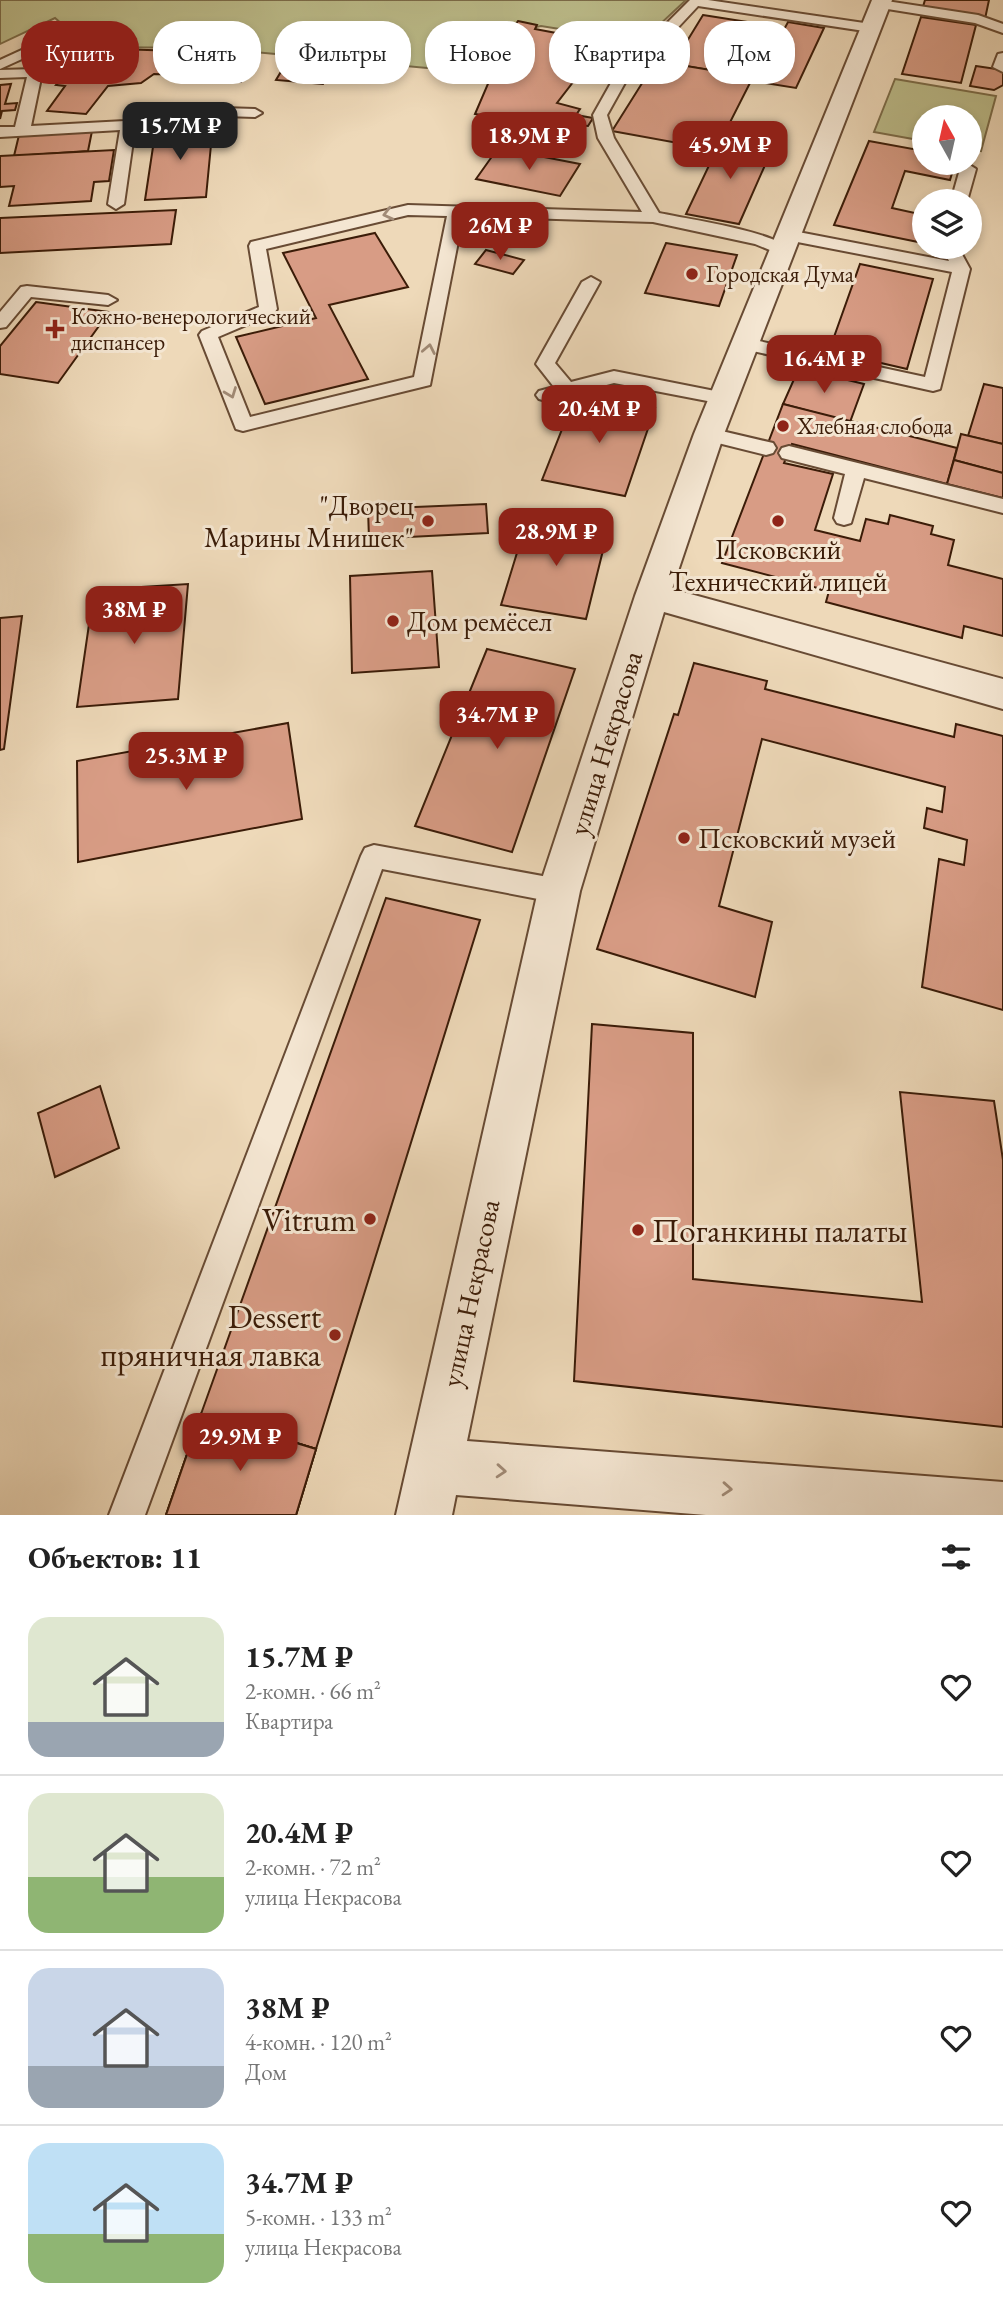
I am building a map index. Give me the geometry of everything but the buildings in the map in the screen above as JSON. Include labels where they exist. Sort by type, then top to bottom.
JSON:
[{"type":"street","name":"улица Некрасова","points":[[428,1490],[559,891],[652,596],[709,434],[878,11]]},
{"type":"street","points":[[652,596],[1003,694]]},
{"type":"street","points":[[428,1490],[1003,1510]]},
{"type":"lane","points":[[653,217],[606,138],[600,115],[630,61],[664,34],[695,2],[978,19],[1003,29]]},
{"type":"lane","points":[[0,65],[21,55]]},
{"type":"lane","points":[[1003,57],[1000,67],[1003,68]]},
{"type":"lane","points":[[0,74],[35,73],[22,131]]},
{"type":"lane","points":[[0,132],[128,125],[158,110],[255,113]]},
{"type":"lane","points":[[116,204],[128,125]]},
{"type":"lane","points":[[456,212],[423,381],[243,425],[208,335],[268,309],[257,246],[408,210],[653,217],[760,240],[961,269]]},
{"type":"lane","points":[[745,344],[933,385],[961,269],[956,259]]},
{"type":"lane","points":[[566,389],[545,364],[591,282]]},
{"type":"lane","points":[[0,289],[108,300]]},
{"type":"lane","points":[[0,323],[27,291]]},
{"type":"lane","points":[[546,395],[614,377],[723,398]]},
{"type":"lane","points":[[709,434],[766,448]]},
{"type":"lane","points":[[789,453],[1003,506]]},
{"type":"lane","points":[[844,518],[856,470]]},
{"type":"lane","points":[[127,1515],[374,856],[559,891]]},
{"type":"green space","points":[[0,0],[686,0],[664,21],[549,21],[549,27],[535,27],[535,21],[425,21],[425,68],[411,67],[411,21],[275,21],[275,54],[261,53],[261,21],[153,21],[153,48],[139,47],[139,21],[58,21],[55,18],[49,21],[21,21],[21,34],[0,44]]},
{"type":"green space","points":[[895,79],[996,96],[982,147],[982,105],[912,105],[912,139],[874,132]]},
{"type":"place","name":"Городская Дума","points":[[692,274]]},
{"type":"place","name":"Кожно-венерологический диспансер","points":[[55,329]]},
{"type":"place","name":"Хлебная слобода","points":[[783,426]]},
{"type":"place","name":"\"Дворец Марины Мнишек\"","points":[[428,521]]},
{"type":"place","name":"Псковский Технический лицей","points":[[778,521]]},
{"type":"place","name":"Дом ремёсел","points":[[393,621]]},
{"type":"place","name":"Псковский музей","points":[[684,838]]},
{"type":"place","name":"Vitrum","points":[[370,1219]]},
{"type":"place","name":"Поганкины палаты","points":[[638,1230]]},
{"type":"place","name":"Dessert пряничная лавка","points":[[335,1335]]}]
